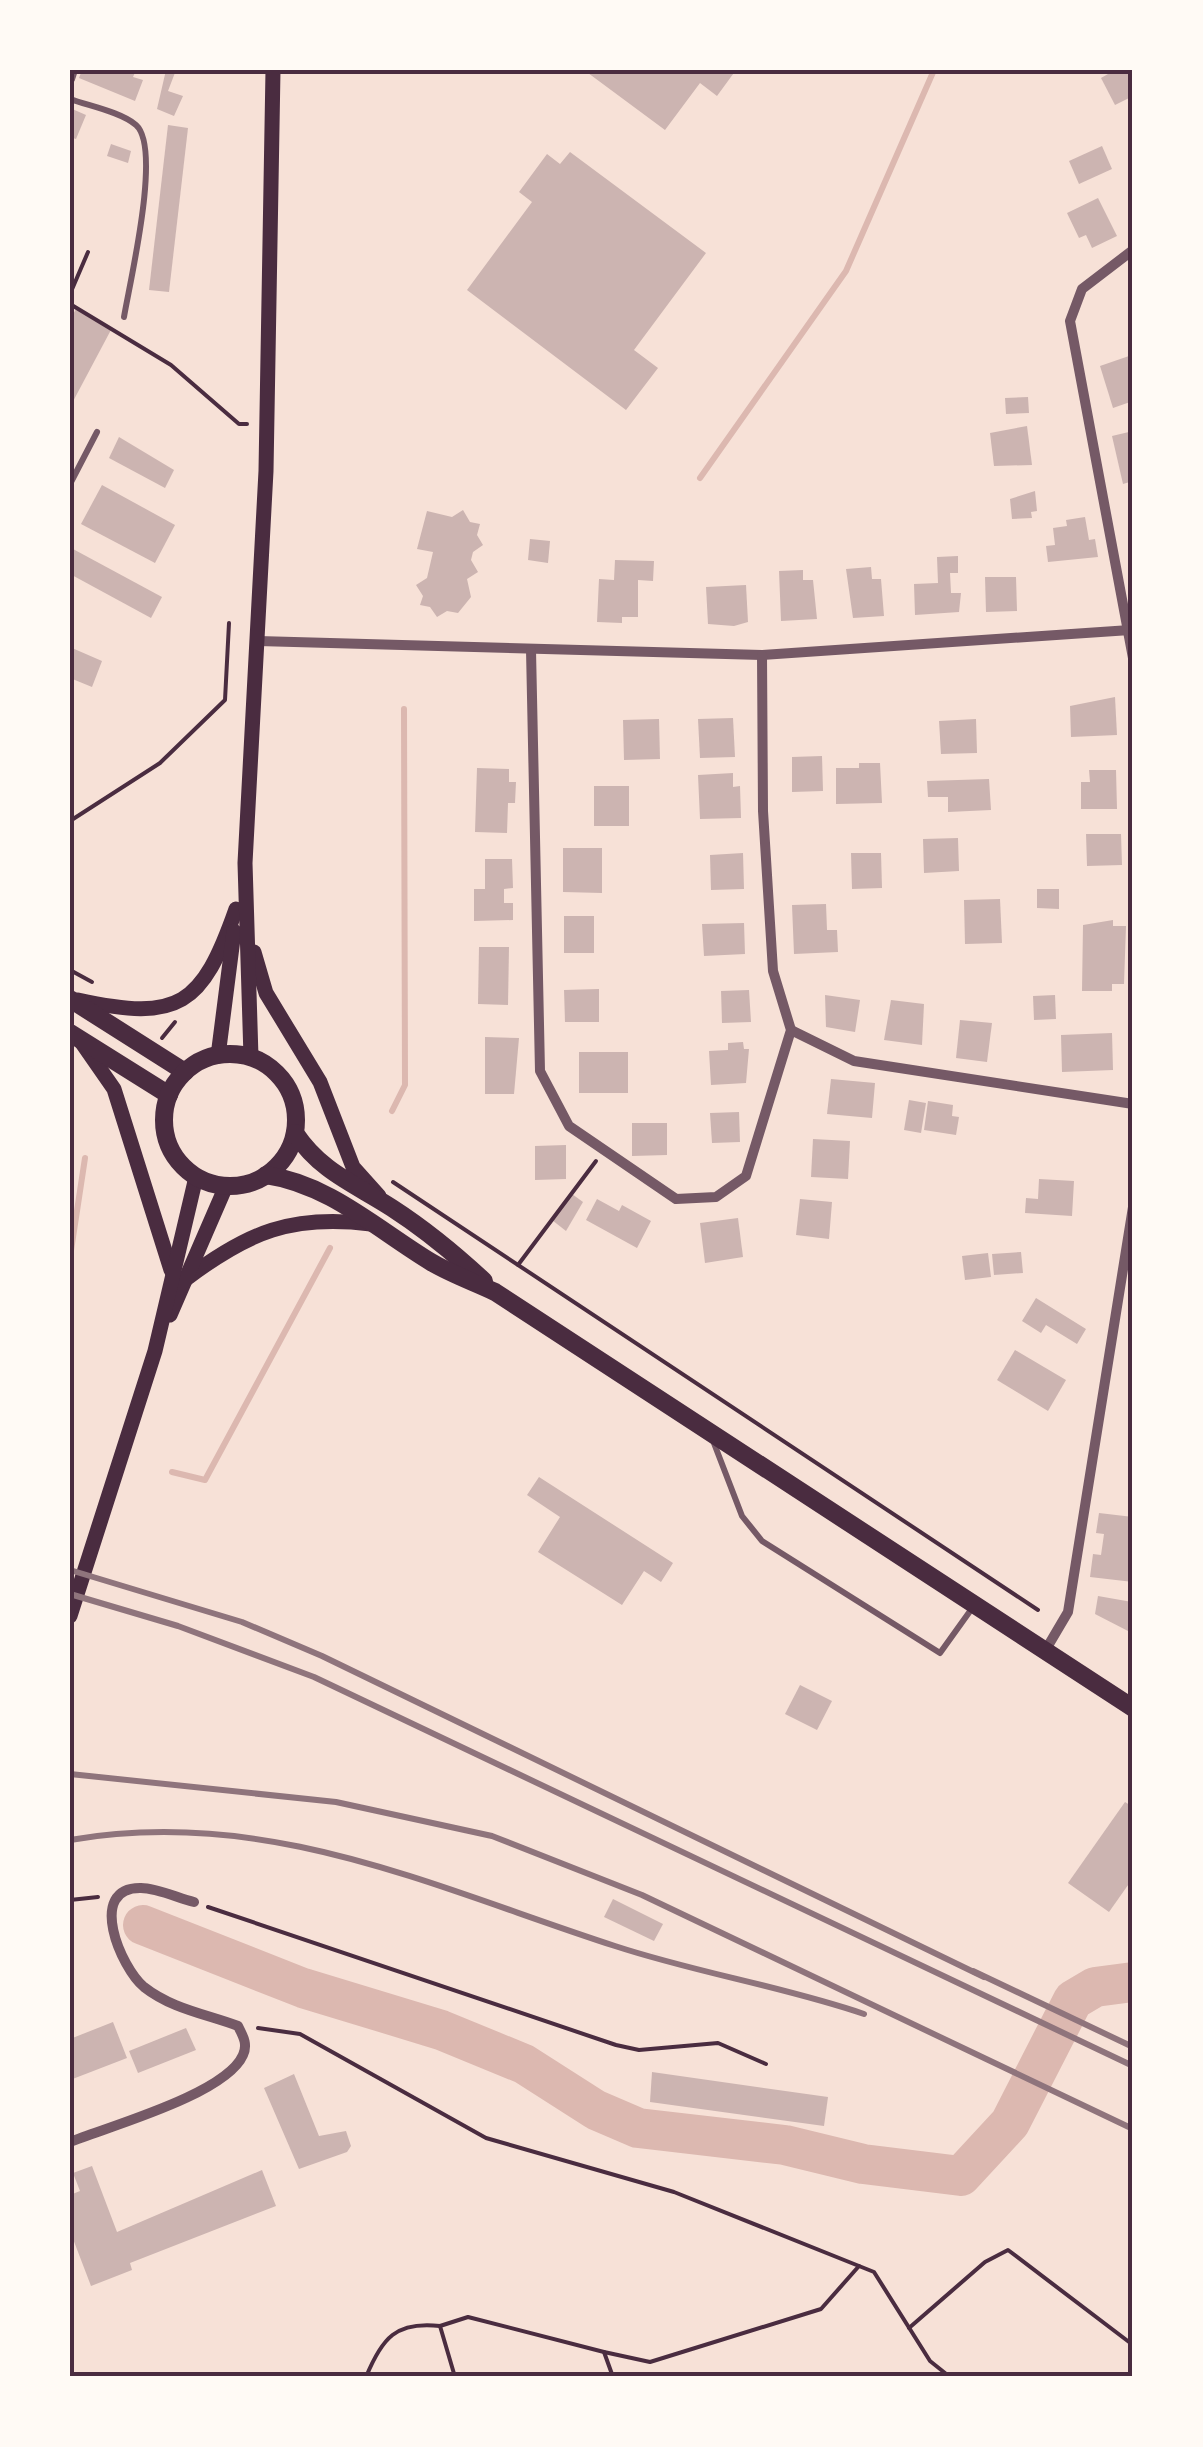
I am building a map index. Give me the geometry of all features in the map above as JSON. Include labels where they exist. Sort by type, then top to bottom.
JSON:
[{"type":"main road","points":[[252,1057],[245,863],[272,286],[273,70]]},
{"type":"main road","points":[[218,1056],[245,863]]},
{"type":"main road","points":[[70,999],[132,1012],[162,1008],[182,999],[211,971],[236,909]]},
{"type":"main road","points":[[249,928],[266,992],[320,1082],[353,1167],[386,1204]]},
{"type":"main road","points":[[70,999],[185,1072]]},
{"type":"main road","points":[[74,1035],[170,1095]]},
{"type":"main road","points":[[74,1035],[114,1089],[179,1277]]},
{"type":"main road","points":[[218,1056],[252,1057],[270,1067],[288,1088],[296,1112],[295,1134],[283,1161],[248,1184],[226,1186],[196,1178],[178,1162],[169,1144],[165,1122],[170,1095],[185,1072],[218,1056]]},
{"type":"main road","points":[[295,1134],[310,1157],[329,1173],[386,1204],[444,1244],[495,1292]]},
{"type":"main road","points":[[266,1175],[295,1179],[433,1263],[495,1292],[1133,1708]]},
{"type":"main road","points":[[70,1616],[179,1277],[196,1178]]},
{"type":"main road","points":[[179,1277],[226,1186]]},
{"type":"main road","points":[[179,1277],[228,1247],[294,1222],[325,1218],[373,1224]]},
{"type":"street","points":[[70,79],[74,70]]},
{"type":"street","points":[[1133,250],[1082,289],[1070,320],[1133,658]]},
{"type":"street","points":[[258,640],[762,655],[1130,630]]},
{"type":"street","points":[[530,650],[540,1071],[570,1126],[676,1198],[716,1196],[746,1176],[790,1030],[773,971],[764,811],[762,655]]},
{"type":"street","points":[[790,1030],[854,1062],[1133,1104]]},
{"type":"street","points":[[1045,1651],[1068,1612],[1133,1207]]},
{"type":"street","points":[[70,2142],[220,2082],[242,2058],[246,2043],[238,2026],[169,2004],[140,1984],[112,1937],[111,1914],[117,1902],[121,1895],[139,1887],[194,1902]]},
{"type":"lane","points":[[70,100],[134,122],[145,136],[147,169],[124,317]]},
{"type":"lane","points":[[70,484],[97,432]]},
{"type":"lane","points":[[710,1432],[742,1516],[762,1541],[940,1653],[974,1604]]},
{"type":"path","points":[[70,294],[88,252]]},
{"type":"path","points":[[70,304],[171,365],[239,424],[252,425]]},
{"type":"path","points":[[70,821],[160,763],[224,700],[229,624]]},
{"type":"path","points":[[156,1046],[178,1019]]},
{"type":"path","points":[[518,1265],[604,1150]]},
{"type":"path","points":[[392,1181],[1038,1610]]},
{"type":"path","points":[[70,1900],[91,1896],[117,1902]]},
{"type":"path","points":[[194,1902],[616,2045],[639,2050],[718,2043],[766,2064]]},
{"type":"path","points":[[238,2026],[300,2034],[486,2138],[674,2192],[874,2272],[930,2361],[950,2377]]},
{"type":"path","points":[[909,2328],[986,2262],[1008,2250],[1133,2345]]},
{"type":"path","points":[[366,2377],[379,2344],[392,2331],[417,2324],[440,2326],[468,2317],[650,2362],[821,2309],[859,2266]]},
{"type":"path","points":[[440,2326],[456,2377]]},
{"type":"path","points":[[604,2352],[613,2377]]},
{"type":"building","points":[[82,70],[136,70],[133,77],[143,80],[135,101],[79,78]]},
{"type":"building","points":[[166,70],[176,70],[168,91],[183,96],[174,116],[157,109]]},
{"type":"building","points":[[584,70],[736,70],[717,96],[700,83],[665,130]]},
{"type":"building","points":[[1115,70],[1129,70],[1133,96],[1115,105],[1101,78]]},
{"type":"building","points":[[70,108],[86,115],[76,139],[70,137]]},
{"type":"building","points":[[168,125],[188,128],[169,292],[149,290]]},
{"type":"building","points":[[111,144],[131,151],[128,163],[107,156]]},
{"type":"building","points":[[1102,146],[1112,169],[1079,184],[1069,161]]},
{"type":"building","points":[[570,152],[706,253],[634,350],[658,368],[626,410],[467,290],[532,202],[519,192],[547,154],[560,164]]},
{"type":"building","points":[[1098,198],[1117,236],[1092,248],[1086,235],[1079,238],[1067,213]]},
{"type":"building","points":[[76,309],[112,328],[70,407],[70,320]]},
{"type":"building","points":[[1129,356],[1133,401],[1113,408],[1100,366]]},
{"type":"building","points":[[1028,397],[1029,413],[1006,414],[1005,398]]},
{"type":"building","points":[[1027,426],[1032,465],[994,466],[990,433]]},
{"type":"building","points":[[1133,431],[1133,481],[1123,484],[1112,436]]},
{"type":"building","points":[[119,437],[174,470],[165,488],[109,458]]},
{"type":"building","points":[[102,485],[175,525],[155,563],[81,524]]},
{"type":"building","points":[[1035,491],[1037,511],[1031,512],[1032,518],[1012,519],[1010,499]]},
{"type":"building","points":[[463,510],[470,522],[480,524],[477,535],[483,545],[473,552],[471,560],[478,572],[467,579],[471,597],[458,613],[447,611],[437,617],[430,607],[420,605],[423,596],[416,585],[427,578],[433,552],[417,549],[427,511],[452,517]]},
{"type":"building","points":[[1085,517],[1089,540],[1095,539],[1098,557],[1048,562],[1046,546],[1055,545],[1053,528],[1067,526],[1066,520]]},
{"type":"building","points":[[530,539],[550,541],[548,563],[528,560]]},
{"type":"building","points":[[73,549],[162,597],[151,618],[70,574]]},
{"type":"building","points":[[958,556],[958,573],[950,573],[951,593],[961,593],[959,612],[915,615],[914,584],[938,583],[937,557]]},
{"type":"building","points":[[615,560],[654,561],[653,581],[638,580],[638,617],[622,617],[622,623],[597,622],[599,579],[614,580]]},
{"type":"building","points":[[871,567],[872,579],[881,579],[884,616],[853,618],[846,569]]},
{"type":"building","points":[[803,570],[803,580],[813,580],[817,619],[781,621],[779,571]]},
{"type":"building","points":[[985,577],[1016,577],[1017,611],[986,612]]},
{"type":"building","points":[[746,585],[748,622],[734,626],[708,624],[706,587]]},
{"type":"building","points":[[72,648],[102,661],[92,687],[70,678]]},
{"type":"building","points":[[1115,697],[1117,735],[1071,737],[1070,706]]},
{"type":"building","points":[[733,718],[735,757],[700,758],[698,719]]},
{"type":"building","points":[[659,719],[660,759],[624,760],[623,720]]},
{"type":"building","points":[[976,719],[977,753],[941,754],[939,721]]},
{"type":"building","points":[[822,756],[823,791],[792,792],[792,757]]},
{"type":"building","points":[[859,763],[880,763],[882,803],[836,804],[836,768],[859,768]]},
{"type":"building","points":[[477,768],[509,769],[509,782],[516,782],[515,803],[508,803],[507,833],[475,832]]},
{"type":"building","points":[[1089,770],[1116,770],[1117,809],[1081,809],[1081,782],[1090,782]]},
{"type":"building","points":[[733,773],[733,787],[740,786],[741,818],[700,819],[698,775]]},
{"type":"building","points":[[989,779],[991,810],[948,812],[948,797],[928,797],[927,781]]},
{"type":"building","points":[[594,786],[629,786],[629,826],[594,826]]},
{"type":"building","points":[[1086,834],[1121,834],[1122,865],[1087,866]]},
{"type":"building","points":[[958,838],[959,871],[924,873],[923,839]]},
{"type":"building","points":[[563,848],[602,848],[602,893],[563,892]]},
{"type":"building","points":[[743,853],[744,889],[711,890],[710,855]]},
{"type":"building","points":[[851,853],[881,853],[882,888],[852,889]]},
{"type":"building","points":[[485,859],[512,859],[513,888],[504,889],[504,903],[513,903],[513,920],[474,921],[474,889],[485,889]]},
{"type":"building","points":[[1037,889],[1059,889],[1059,909],[1037,908]]},
{"type":"building","points":[[1000,899],[1002,943],[965,944],[964,900]]},
{"type":"building","points":[[826,904],[827,930],[837,930],[838,952],[794,954],[792,905]]},
{"type":"building","points":[[564,916],[594,916],[594,953],[564,953]]},
{"type":"building","points":[[1113,920],[1113,926],[1126,926],[1124,984],[1112,984],[1112,991],[1082,991],[1083,925]]},
{"type":"building","points":[[744,923],[745,954],[704,956],[702,924]]},
{"type":"building","points":[[479,947],[509,947],[508,1005],[478,1004]]},
{"type":"building","points":[[599,989],[599,1022],[565,1022],[564,990]]},
{"type":"building","points":[[749,990],[751,1022],[722,1023],[721,991]]},
{"type":"building","points":[[825,995],[860,1000],[855,1032],[826,1027]]},
{"type":"building","points":[[1055,995],[1056,1019],[1034,1020],[1033,996]]},
{"type":"building","points":[[891,1000],[924,1004],[922,1045],[884,1040]]},
{"type":"building","points":[[960,1020],[992,1023],[987,1062],[956,1058]]},
{"type":"building","points":[[1112,1033],[1113,1070],[1062,1072],[1061,1035]]},
{"type":"building","points":[[485,1037],[519,1038],[514,1094],[485,1094]]},
{"type":"building","points":[[743,1042],[744,1049],[749,1049],[746,1083],[711,1085],[709,1051],[728,1050],[728,1043]]},
{"type":"building","points":[[579,1052],[628,1052],[628,1093],[579,1093]]},
{"type":"building","points":[[831,1079],[875,1083],[872,1118],[827,1114]]},
{"type":"building","points":[[909,1100],[926,1103],[921,1133],[904,1130]]},
{"type":"building","points":[[928,1101],[953,1105],[952,1116],[959,1117],[956,1135],[924,1130]]},
{"type":"building","points":[[739,1112],[740,1142],[712,1143],[710,1113]]},
{"type":"building","points":[[632,1123],[667,1123],[667,1155],[632,1156]]},
{"type":"building","points":[[813,1139],[850,1141],[848,1179],[811,1177]]},
{"type":"building","points":[[566,1145],[566,1179],[535,1180],[535,1146]]},
{"type":"building","points":[[1039,1179],[1074,1181],[1072,1216],[1025,1213],[1026,1198],[1038,1199]]},
{"type":"building","points":[[572,1194],[583,1202],[566,1231],[552,1220]]},
{"type":"building","points":[[597,1199],[619,1211],[622,1205],[651,1221],[637,1248],[586,1220]]},
{"type":"building","points":[[800,1199],[832,1202],[829,1239],[796,1235]]},
{"type":"building","points":[[738,1218],[743,1257],[705,1263],[700,1223]]},
{"type":"building","points":[[1021,1252],[1023,1273],[994,1275],[992,1254]]},
{"type":"building","points":[[988,1253],[991,1277],[965,1280],[962,1256]]},
{"type":"building","points":[[1036,1298],[1086,1329],[1077,1344],[1046,1325],[1041,1333],[1022,1321]]},
{"type":"building","points":[[1015,1350],[1066,1380],[1048,1411],[997,1380]]},
{"type":"building","points":[[539,1477],[673,1563],[661,1582],[644,1571],[622,1605],[538,1552],[560,1517],[527,1495]]},
{"type":"building","points":[[1099,1513],[1133,1517],[1133,1582],[1090,1577],[1093,1554],[1101,1555],[1104,1534],[1096,1533]]},
{"type":"building","points":[[1098,1596],[1132,1602],[1128,1631],[1095,1614]]},
{"type":"building","points":[[800,1685],[832,1701],[817,1730],[785,1714]]},
{"type":"building","points":[[1125,1802],[1133,1807],[1133,1878],[1109,1912],[1068,1883]]},
{"type":"building","points":[[613,1899],[663,1924],[654,1941],[604,1917]]},
{"type":"building","points":[[113,2022],[127,2058],[70,2080],[70,2039]]},
{"type":"building","points":[[186,2028],[196,2050],[138,2073],[129,2051]]},
{"type":"building","points":[[652,2072],[828,2097],[824,2126],[650,2102]]},
{"type":"building","points":[[294,2074],[319,2136],[346,2131],[351,2146],[347,2152],[299,2169],[264,2088]]},
{"type":"building","points":[[92,2166],[117,2232],[262,2170],[276,2206],[130,2263],[132,2270],[91,2286],[70,2231],[70,2195],[80,2191],[73,2173]]},
{"type":"waterway","points":[[700,478],[846,271],[934,70]]},
{"type":"waterway","points":[[392,1111],[405,1085],[404,709]]},
{"type":"waterway","points":[[70,1257],[85,1158]]},
{"type":"waterway","points":[[172,1472],[205,1480],[330,1248]]},
{"type":"waterway","points":[[143,1925],[303,1988],[441,2030],[524,2064],[596,2110],[638,2128],[785,2145],[863,2164],[961,2176],[1010,2123],[1073,2000],[1095,1987],[1133,1982]]},
{"type":"railway","points":[[70,1570],[242,1622],[322,1656],[984,1977]]},
{"type":"railway","points":[[70,1594],[178,1626],[314,1677],[1133,2066]]},
{"type":"railway","points":[[70,1774],[336,1802],[492,1836],[642,1895],[1133,2129]]},
{"type":"railway","points":[[70,1840],[143,1832],[213,1834],[281,1843],[415,1878],[646,1956],[864,2014]]},
{"type":"railway","points":[[973,1971],[1133,2047]]}]
